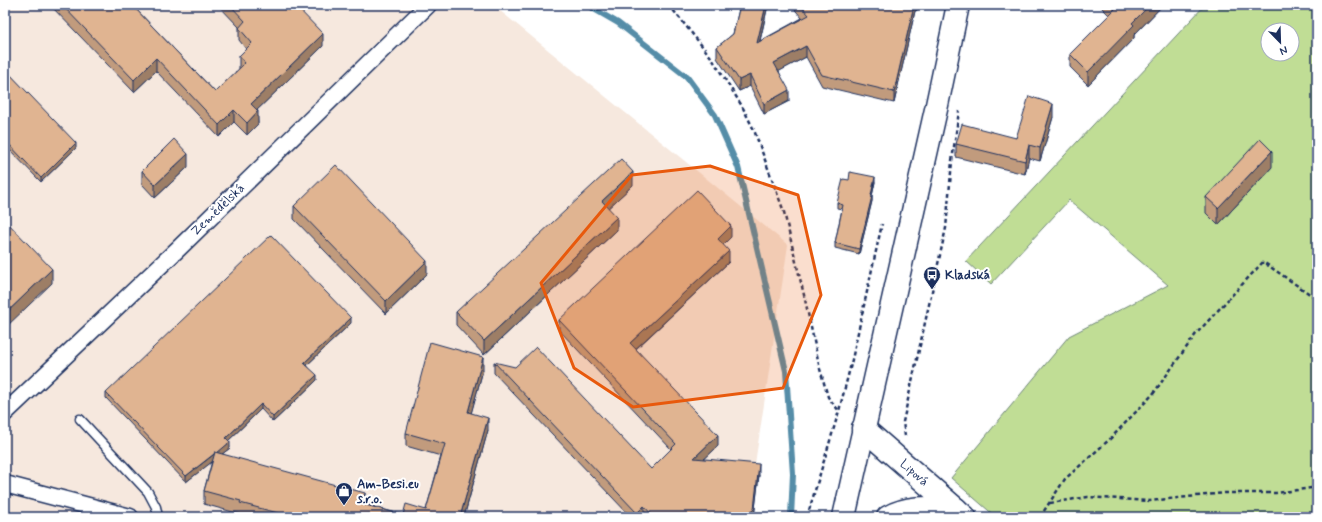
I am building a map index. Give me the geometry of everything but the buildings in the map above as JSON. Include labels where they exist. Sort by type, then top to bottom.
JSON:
[{"type":"main road","points":[[844,517],[937,105],[958,5]]},
{"type":"main road","name":"Lipová","points":[[863,428],[960,513]]},
{"type":"main road","points":[[888,517],[904,510],[918,508],[960,513]]},
{"type":"street","name":"Zemědělská","points":[[5,413],[184,243],[428,5]]},
{"type":"street","points":[[5,484],[130,517]]},
{"type":"lane","points":[[80,419],[148,492],[156,507],[158,517]]},
{"type":"path","points":[[669,5],[711,57],[742,106],[754,130],[784,212],[820,369],[828,397],[839,411]]},
{"type":"path","points":[[900,461],[905,435],[904,422],[946,228],[952,161],[960,110]]},
{"type":"path","points":[[807,517],[839,411],[882,224]]},
{"type":"path","points":[[1040,517],[1065,479],[1110,439],[1153,394],[1196,334],[1263,262],[1317,299]]},
{"type":"path","points":[[1050,503],[1088,497],[1150,501],[1224,493],[1276,493],[1311,488],[1317,484]]},
{"type":"highlighted area","points":[[710,166],[798,195],[821,295],[783,388],[633,407],[574,368],[541,283],[632,175]]},
{"type":"shaded area","points":[[5,5],[493,5],[788,245],[747,517],[5,517]]},
{"type":"green space","points":[[1205,5],[1317,5],[1317,517],[996,517],[951,478],[1069,336],[1168,285],[1069,200],[991,284],[966,261]]},
{"type":"waterway","points":[[587,5],[618,23],[687,77],[715,115],[738,167],[786,371],[793,474],[791,517]]},
{"type":"place","name":"Kladská","points":[[932,290]]},
{"type":"place","name":"Am-Besi.eu s.r.o.","points":[[344,506]]}]
